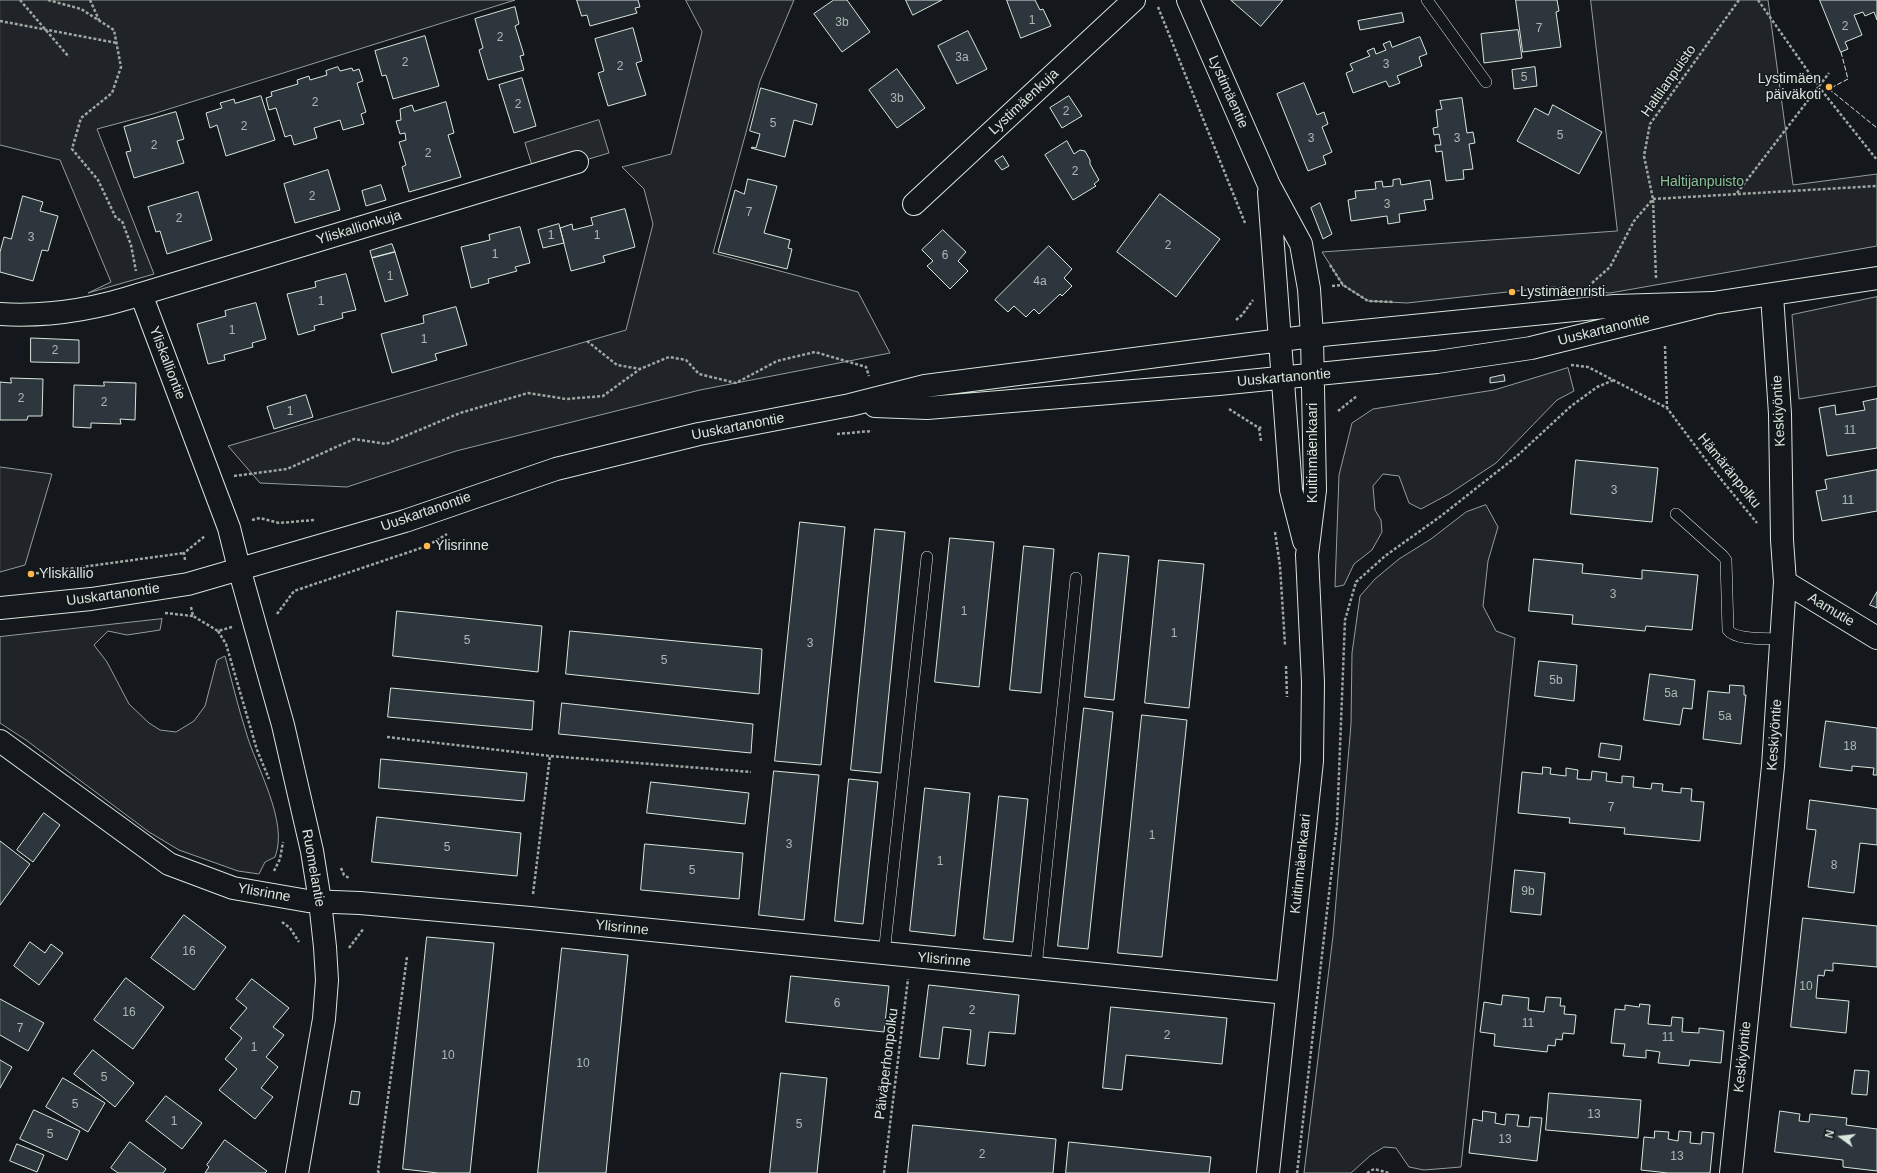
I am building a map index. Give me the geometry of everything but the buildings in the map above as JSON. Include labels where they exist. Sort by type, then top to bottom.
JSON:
[{"type":"street","name":"Lystimäenkuja","points":[[914,204],[1134,0]]},
{"type":"street","name":"Lystimäentie","points":[[1188,0],[1269,185],[1301,244],[1309,289],[1313,375]]},
{"type":"street","name":"Yliskallionkuja","points":[[141,294],[577,162]]},
{"type":"street","name":"Lystimäentie","points":[[1269,185],[1282,378]]},
{"type":"street","name":"Uuskartanontie","points":[[0,608],[91,599],[188,584],[405,521],[556,469],[699,434],[850,405],[925,386],[1312,336],[1615,306],[1713,303],[1877,278]]},
{"type":"street","points":[[0,314],[52,313],[90,308],[141,294]]},
{"type":"street","name":"Yliskalliontie","points":[[141,294],[229,528],[239,568]]},
{"type":"street","name":"Keskiyöntie","points":[[1731,1173],[1773,766],[1785,582],[1782,540],[1780,414],[1772,295]]},
{"type":"street","name":"Uuskartanontie","points":[[850,405],[926,408],[1282,378],[1437,362],[1531,348],[1713,303]]},
{"type":"street","name":"Kuitinmäenkaari","points":[[1268,1173],[1312,761],[1313,682],[1307,555],[1315,490],[1313,375]]},
{"type":"street","name":"Kuitinmäenkaari","points":[[1282,378],[1291,490],[1307,555]]},
{"type":"street","name":"Ruomelantie","points":[[239,568],[284,732],[312,851],[320,901],[327,980],[324,1019],[297,1173]]},
{"type":"street","name":"Aamutie","points":[[1785,582],[1877,638]]},
{"type":"street","name":"Ylisrinne","points":[[0,741],[169,864],[233,888],[320,901],[360,903],[530,918],[910,957],[1287,993]]},
{"type":"lane","points":[[1427,0],[1486,82]]},
{"type":"lane","points":[[1676,514],[1726,560],[1728,630],[1732,635],[1739,637],[1782,639]]},
{"type":"lane","points":[[884,954],[927,557]]},
{"type":"lane","points":[[1036,968],[1076,578]]},
{"type":"path","points":[[20,0],[69,57]]},
{"type":"path","points":[[48,0],[80,9],[114,30],[121,67],[112,93],[81,118],[72,149],[98,180],[116,218],[122,221],[131,244],[141,294]]},
{"type":"path","points":[[90,0],[99,21]]},
{"type":"path","points":[[1155,0],[1246,225]]},
{"type":"path","name":"Haltilanpuisto","points":[[1656,278],[1653,199],[1644,156],[1650,124],[1739,0]]},
{"type":"path","points":[[1758,0],[1819,87],[1877,160]]},
{"type":"path","points":[[0,21],[116,43]]},
{"type":"path","points":[[1737,194],[1829,73]]},
{"type":"path","points":[[1584,284],[1592,283],[1610,267],[1634,221],[1653,199],[1877,186]]},
{"type":"path","points":[[1309,289],[1343,285]]},
{"type":"path","points":[[1368,301],[1399,302]]},
{"type":"path","points":[[587,341],[617,365],[640,369]]},
{"type":"path","points":[[1664,346],[1667,408]]},
{"type":"path","points":[[211,480],[287,469],[354,439],[386,444],[460,413],[528,393],[566,399],[603,396],[640,369],[669,357],[686,360],[700,374],[736,383],[777,361],[815,352],[866,367],[871,380]]},
{"type":"path","points":[[1569,364],[1588,367],[1667,408]]},
{"type":"path","points":[[1297,1173],[1337,824],[1345,620],[1356,582],[1385,556],[1441,516],[1517,456],[1570,407],[1597,387],[1615,380]]},
{"type":"path","points":[[1313,418],[1337,412],[1359,394]]},
{"type":"path","points":[[1224,407],[1231,409],[1259,428],[1262,442]]},
{"type":"path","name":"Hämäränpolku","points":[[1667,408],[1711,467],[1763,529],[1782,540]]},
{"type":"path","points":[[1259,428],[1285,422]]},
{"type":"path","points":[[829,435],[877,430]]},
{"type":"path","points":[[1274,527],[1280,566],[1285,650]]},
{"type":"path","points":[[218,631],[254,622],[277,614],[294,591],[427,546],[454,530]]},
{"type":"path","points":[[31,574],[184,553],[203,536]]},
{"type":"path","points":[[184,553],[193,616],[218,631],[226,644],[257,750],[270,782]]},
{"type":"path","points":[[1286,658],[1287,705]]},
{"type":"path","points":[[387,737],[550,756],[751,772]]},
{"type":"path","points":[[530,918],[550,756]]},
{"type":"path","points":[[283,837],[284,845],[280,859],[273,874],[275,918],[290,928],[303,947]]},
{"type":"path","points":[[379,1173],[378,1171],[407,956]]},
{"type":"path","name":"Päiväperhonpolku","points":[[884,1173],[910,957]]},
{"type":"path","points":[[1367,1173],[1374,1169],[1389,1173]]},
{"type":"green space","points":[[0,0],[515,0],[153,114],[97,129],[154,274],[88,293],[111,282],[60,160],[0,145]]},
{"type":"green space","points":[[686,0],[794,0],[760,81],[713,253],[858,292],[890,353],[700,390],[456,451],[347,487],[260,483],[228,446],[626,330],[653,224],[644,189],[622,167],[671,154],[702,32]]},
{"type":"green space","name":"Haltijanpuisto","points":[[1591,0],[1768,0],[1793,185],[1877,174],[1877,246],[1610,293],[1553,287],[1407,303],[1368,301],[1343,285],[1322,252],[1617,231]]},
{"type":"green space","points":[[1877,297],[1877,386],[1799,399],[1792,315]]},
{"type":"green space","points":[[1568,368],[1574,391],[1557,400],[1496,463],[1449,494],[1421,509],[1409,503],[1399,476],[1383,474],[1373,486],[1375,510],[1381,520],[1382,532],[1372,550],[1354,564],[1344,585],[1335,587],[1339,475],[1352,423],[1373,409],[1494,390]]},
{"type":"green space","points":[[0,467],[52,474],[25,565],[0,572]]},
{"type":"green space","points":[[1486,505],[1498,527],[1488,561],[1483,606],[1496,631],[1515,638],[1461,1167],[1424,1170],[1409,1167],[1396,1148],[1384,1147],[1371,1155],[1351,1173],[1304,1173],[1333,936],[1351,724],[1352,653],[1360,596],[1375,579],[1399,559],[1431,539],[1466,512]]},
{"type":"green space","points":[[162,619],[160,630],[127,635],[108,631],[94,645],[107,662],[129,704],[149,723],[160,730],[176,732],[194,721],[205,706],[217,660],[225,656],[243,723],[270,794],[278,828],[278,843],[275,857],[265,862],[259,874],[238,871],[179,850],[149,832],[26,740],[0,723],[0,637]]},
{"type":"shaded area","points":[[599,120],[609,153],[535,175],[525,143]]},
{"type":"fence","points":[[1841,52],[1848,79],[1829,89],[1877,128]]},
{"type":"place","name":"Lystimäen päiväkoti","points":[[1829,87]]},
{"type":"place","name":"Lystimäenristi","points":[[1512,292]]},
{"type":"place","name":"Ylisrinne","points":[[427,546]]},
{"type":"place","name":"Yliskallio","points":[[31,574]]}]
